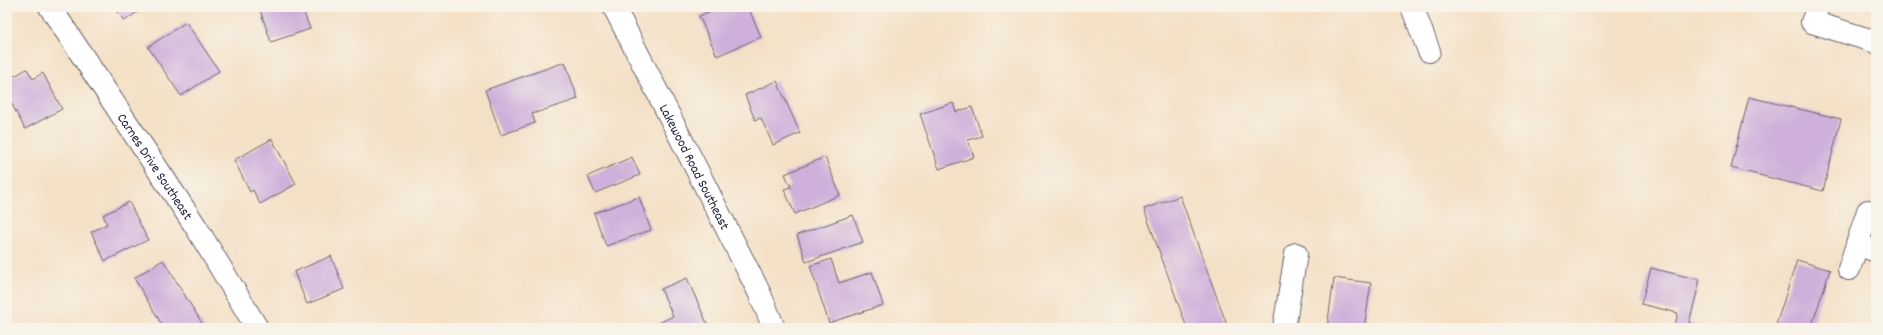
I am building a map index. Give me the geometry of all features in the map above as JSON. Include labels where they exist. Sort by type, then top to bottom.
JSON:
[{"type":"street","name":"Carnes Drive Southeast","points":[[50,7],[196,227],[257,328]]},
{"type":"street","name":"Lakewood Road Southeast","points":[[614,7],[759,292],[774,328]]},
{"type":"street","points":[[1412,7],[1429,51]]},
{"type":"street","points":[[1818,7],[1812,22],[1876,42]]},
{"type":"street","points":[[1849,269],[1866,248],[1868,211]]},
{"type":"street","points":[[1284,328],[1296,254]]},
{"type":"building","points":[[115,7],[145,7],[124,21]]},
{"type":"building","points":[[259,7],[302,7],[310,29],[271,42]]},
{"type":"building","points":[[720,7],[748,7],[761,37],[717,56],[699,16]]},
{"type":"building","points":[[186,22],[219,71],[181,96],[148,47]]},
{"type":"building","points":[[565,62],[578,99],[532,114],[535,123],[501,135],[485,90]]},
{"type":"building","points":[[27,69],[33,79],[43,73],[62,109],[25,129],[7,95],[7,80]]},
{"type":"building","points":[[777,81],[800,133],[773,145],[761,118],[755,120],[745,95]]},
{"type":"building","points":[[1749,97],[1841,119],[1823,191],[1731,168]]},
{"type":"building","points":[[953,103],[956,112],[972,107],[982,136],[968,140],[974,157],[939,169],[920,114]]},
{"type":"building","points":[[272,139],[296,184],[260,204],[253,190],[250,192],[234,160]]},
{"type":"building","points":[[632,157],[640,175],[595,193],[588,176]]},
{"type":"building","points":[[825,157],[840,195],[795,214],[784,189],[791,187],[785,174]]},
{"type":"building","points":[[1180,196],[1228,328],[1187,328],[1144,209]]},
{"type":"building","points":[[639,197],[651,230],[606,246],[594,213]]},
{"type":"building","points":[[129,202],[148,240],[105,261],[91,232],[107,224],[103,215]]},
{"type":"building","points":[[853,215],[863,242],[806,262],[797,235]]},
{"type":"building","points":[[331,256],[344,289],[307,304],[294,272]]},
{"type":"building","points":[[831,259],[839,283],[872,272],[883,305],[829,323],[810,266]]},
{"type":"building","points":[[163,260],[205,328],[164,328],[134,278]]},
{"type":"building","points":[[1797,260],[1830,270],[1811,328],[1775,328]]},
{"type":"building","points":[[1651,268],[1700,280],[1689,323],[1709,328],[1674,328],[1678,313],[1641,304]]},
{"type":"building","points":[[687,278],[709,328],[649,328],[673,316],[661,289]]},
{"type":"building","points":[[1334,278],[1371,283],[1364,328],[1327,328]]}]
